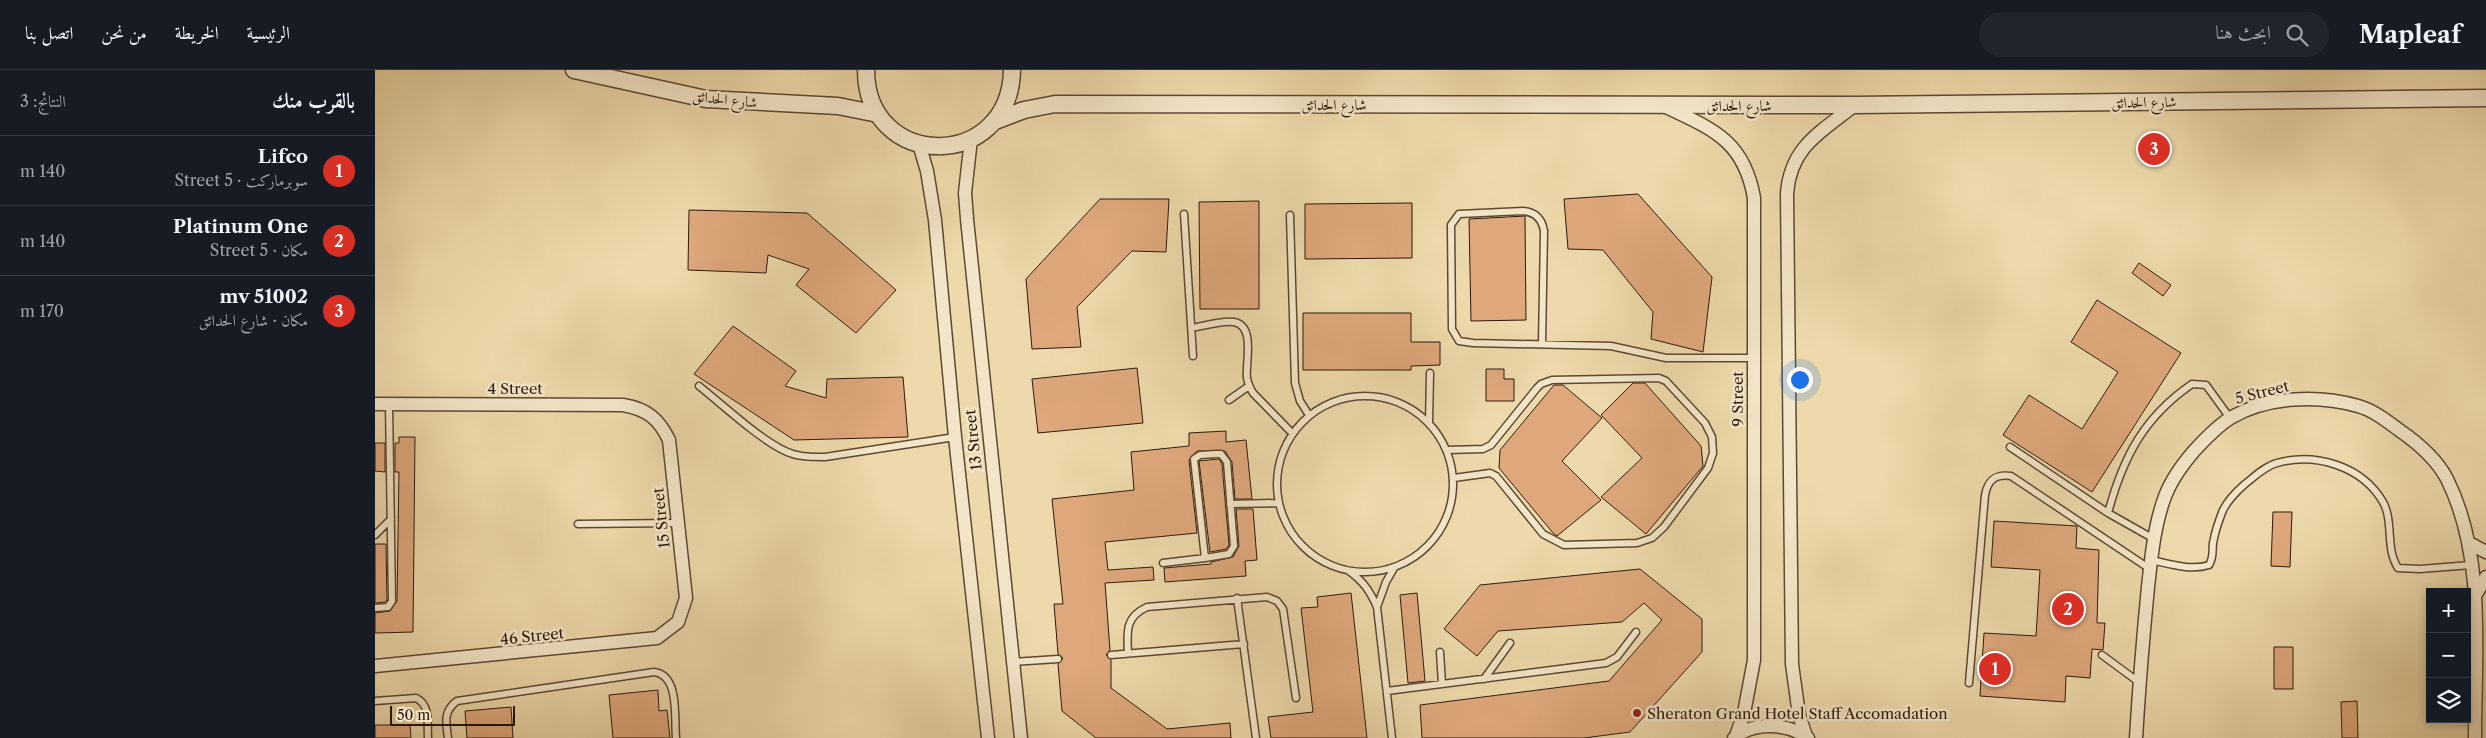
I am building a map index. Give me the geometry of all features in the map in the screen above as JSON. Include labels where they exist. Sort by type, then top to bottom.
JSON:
[{"type":"street","name":"شارع الحدائق","points":[[574,70],[706,99],[838,106],[878,114]]},
{"type":"street","points":[[867,70],[870,99],[878,114],[893,130],[919,144],[945,146],[971,139],[995,121],[1005,106],[1010,89],[1011,70]]},
{"type":"street","name":"شارع الحدائق","points":[[995,121],[1024,110],[1055,104],[1855,105],[2486,98]]},
{"type":"street","name":"9 Street","points":[[1662,105],[1713,130],[1729,142],[1742,159],[1750,178],[1753,198],[1754,660],[1751,687],[1735,737]]},
{"type":"street","points":[[1807,737],[1799,714],[1792,664],[1788,175],[1795,158],[1807,144],[1855,105]]},
{"type":"street","name":"13 Street","points":[[971,139],[965,192],[967,219],[1021,738]]},
{"type":"street","name":"13 Street","points":[[919,144],[934,212],[955,437],[987,738]]},
{"type":"street","name":"5 Street","points":[[2136,738],[2139,683],[2155,539],[2163,501],[2180,467],[2206,438],[2230,418],[2241,412],[2285,400],[2323,399],[2361,406],[2383,418],[2423,447],[2445,476],[2462,512],[2469,543],[2474,598],[2475,738]]},
{"type":"street","name":"4 Street","points":[[375,404],[623,405],[639,408],[652,415]]},
{"type":"street","name":"15 Street","points":[[652,415],[663,426],[669,440],[686,598],[678,622]]},
{"type":"street","points":[[2469,543],[2486,552]]},
{"type":"street","points":[[2474,598],[2486,577]]},
{"type":"street","name":"46 Street","points":[[378,667],[640,641],[657,638],[672,629],[678,622]]},
{"type":"street","points":[[1735,737],[1758,726],[1783,726],[1807,737]]},
{"type":"lane","points":[[1542,344],[1544,231],[1538,217],[1523,211],[1463,212],[1453,220],[1452,329],[1459,340],[1465,343],[1611,346],[1666,358],[1753,358]]},
{"type":"lane","points":[[1184,214],[1193,356]]},
{"type":"lane","points":[[1290,215],[1295,383],[1300,401],[1309,415]]},
{"type":"lane","points":[[1192,328],[1235,322],[1242,326],[1247,334],[1249,386],[1253,393],[1292,433]]},
{"type":"lane","points":[[1429,423],[1430,373]]},
{"type":"lane","points":[[1447,450],[1483,449],[1491,445],[1537,388],[1552,380],[1659,378],[1666,382],[1705,423],[1712,437],[1713,453],[1708,468],[1664,527],[1652,538],[1637,543],[1565,544],[1553,541],[1543,534],[1496,476],[1490,473],[1454,478]]},
{"type":"lane","points":[[2108,512],[2117,477],[2134,443],[2156,413],[2185,388],[2192,384],[2206,385],[2230,418]]},
{"type":"lane","points":[[699,386],[783,450],[803,457],[825,457],[955,437]]},
{"type":"lane","points":[[1229,400],[1249,386]]},
{"type":"lane","points":[[1371,396],[1392,400],[1412,409],[1429,423],[1447,450],[1454,478],[1452,501],[1441,529],[1432,542],[1415,557],[1394,568],[1371,572],[1348,571],[1331,566],[1306,550],[1293,537],[1284,521],[1278,503],[1277,467],[1283,449],[1292,433],[1309,415],[1327,403],[1349,397],[1371,396]]},
{"type":"lane","points":[[375,608],[388,607],[392,601],[389,404]]},
{"type":"lane","points":[[2010,447],[2108,512],[2155,539]]},
{"type":"lane","points":[[1163,563],[1205,558],[1229,554],[1233,551],[1234,541],[1225,457],[1216,454],[1197,456],[1194,462],[1205,558]]},
{"type":"lane","points":[[1969,683],[1986,485],[1993,478],[2002,474],[2011,476],[2151,565],[2202,567],[2209,564],[2213,558],[2213,544],[2223,510],[2236,492],[2255,476],[2275,463],[2302,458],[2325,462],[2352,470],[2383,502],[2388,519],[2393,560],[2398,568],[2420,569],[2471,565]]},
{"type":"lane","points":[[1230,504],[1278,503]]},
{"type":"lane","points":[[375,535],[391,519]]},
{"type":"lane","points":[[578,524],[678,523]]},
{"type":"lane","points":[[1377,606],[1385,582],[1394,568]]},
{"type":"lane","points":[[1348,571],[1361,580],[1371,592],[1377,606],[1391,738]]},
{"type":"lane","points":[[1128,653],[1127,629],[1130,619],[1137,612],[1147,607],[1267,596],[1277,601],[1283,608],[1296,698]]},
{"type":"lane","points":[[1237,598],[1257,738]]},
{"type":"lane","points":[[1387,691],[1606,663],[1617,657],[1636,632]]},
{"type":"lane","points":[[1484,679],[1510,643]]},
{"type":"lane","points":[[1111,655],[1244,644]]},
{"type":"lane","points":[[1439,652],[1442,684]]},
{"type":"lane","points":[[2102,655],[2139,683]]},
{"type":"lane","points":[[1012,662],[1058,659]]},
{"type":"lane","points":[[448,738],[446,714],[450,706],[457,701],[654,672],[663,673],[669,680],[672,689],[676,738]]},
{"type":"lane","points":[[375,701],[416,698],[422,701],[426,706],[428,738]]},
{"type":"building","points":[[1638,194],[1712,277],[1703,352],[1651,339],[1653,312],[1603,250],[1568,249],[1564,199]]},
{"type":"building","points":[[1100,199],[1169,199],[1166,252],[1132,251],[1077,307],[1081,347],[1032,349],[1026,279]]},
{"type":"building","points":[[1259,201],[1259,309],[1200,309],[1199,202]]},
{"type":"building","points":[[1412,203],[1412,258],[1305,259],[1305,204]]},
{"type":"building","points":[[689,210],[807,213],[896,290],[856,333],[796,285],[809,269],[768,255],[766,273],[688,270]]},
{"type":"building","points":[[1525,216],[1526,320],[1471,321],[1469,219]]},
{"type":"building","points":[[2139,263],[2171,285],[2163,296],[2132,273]]},
{"type":"building","points":[[2097,300],[2181,353],[2092,492],[2003,435],[2029,395],[2082,429],[2118,372],[2071,342]]},
{"type":"building","points":[[1303,313],[1411,313],[1411,342],[1440,342],[1440,365],[1411,366],[1411,370],[1303,370]]},
{"type":"building","points":[[733,326],[796,371],[785,386],[826,398],[827,379],[903,377],[908,437],[794,440],[694,374]]},
{"type":"building","points":[[1137,368],[1143,423],[1038,433],[1032,379]]},
{"type":"building","points":[[1486,369],[1504,369],[1504,379],[1514,379],[1514,401],[1486,401]]},
{"type":"building","points":[[1633,383],[1645,383],[1701,446],[1703,466],[1646,534],[1601,497],[1642,458],[1601,415]]},
{"type":"building","points":[[1554,385],[1563,385],[1602,418],[1562,461],[1601,500],[1557,536],[1499,468],[1500,450]]},
{"type":"building","points":[[1226,431],[1226,442],[1246,440],[1252,499],[1235,499],[1232,462],[1225,451],[1197,451],[1189,460],[1197,533],[1105,542],[1108,570],[1153,567],[1154,580],[1105,583],[1110,650],[1106,655],[1111,660],[1111,688],[1167,729],[1230,723],[1231,738],[1096,738],[1062,711],[1058,664],[1063,658],[1058,654],[1054,604],[1063,604],[1052,499],[1134,490],[1131,452],[1189,446],[1189,433]]},
{"type":"building","points":[[399,437],[415,437],[413,632],[375,633],[375,613],[390,611],[397,601],[399,472],[395,472],[395,443],[399,443]]},
{"type":"building","points":[[375,443],[385,443],[385,472],[375,471]]},
{"type":"building","points":[[1219,459],[1222,464],[1229,545],[1226,549],[1210,552],[1199,461]]},
{"type":"building","points":[[1236,509],[1253,509],[1257,560],[1245,561],[1246,576],[1165,582],[1164,568],[1211,564],[1211,562],[1233,557],[1239,546]]},
{"type":"building","points":[[2273,512],[2292,512],[2290,567],[2271,566]]},
{"type":"building","points":[[1994,521],[2077,526],[2076,548],[2099,550],[2097,623],[2105,623],[2103,650],[2092,649],[2090,678],[2066,676],[2065,702],[1980,696],[1984,633],[2036,636],[2040,570],[1991,567]]},
{"type":"building","points":[[375,544],[386,544],[387,600],[375,603]]},
{"type":"building","points":[[1640,569],[1702,619],[1702,652],[1630,732],[1584,738],[1422,738],[1420,705],[1609,681],[1662,620],[1644,603],[1622,622],[1498,631],[1477,656],[1444,629],[1480,585]]},
{"type":"building","points":[[1351,593],[1367,738],[1271,738],[1268,717],[1313,712],[1301,608],[1318,607],[1317,597]]},
{"type":"building","points":[[1417,593],[1425,681],[1408,683],[1400,595]]},
{"type":"building","points":[[2274,647],[2293,647],[2293,689],[2274,689]]},
{"type":"building","points":[[658,690],[659,711],[667,710],[670,738],[613,738],[609,695]]},
{"type":"building","points":[[2357,701],[2358,738],[2342,738],[2341,702]]},
{"type":"building","points":[[511,707],[513,738],[467,738],[465,711]]},
{"type":"building","points":[[375,725],[410,725],[411,738],[375,738]]},
{"type":"place","name":"mv 51002","points":[[2154,149]]},
{"type":"place","name":"Platinum One","points":[[2068,609]]},
{"type":"place","name":"Lifco","points":[[1995,669]]},
{"type":"place","name":"Sheraton Grand Hotel Staff Accomadation","points":[[1637,713]]}]
